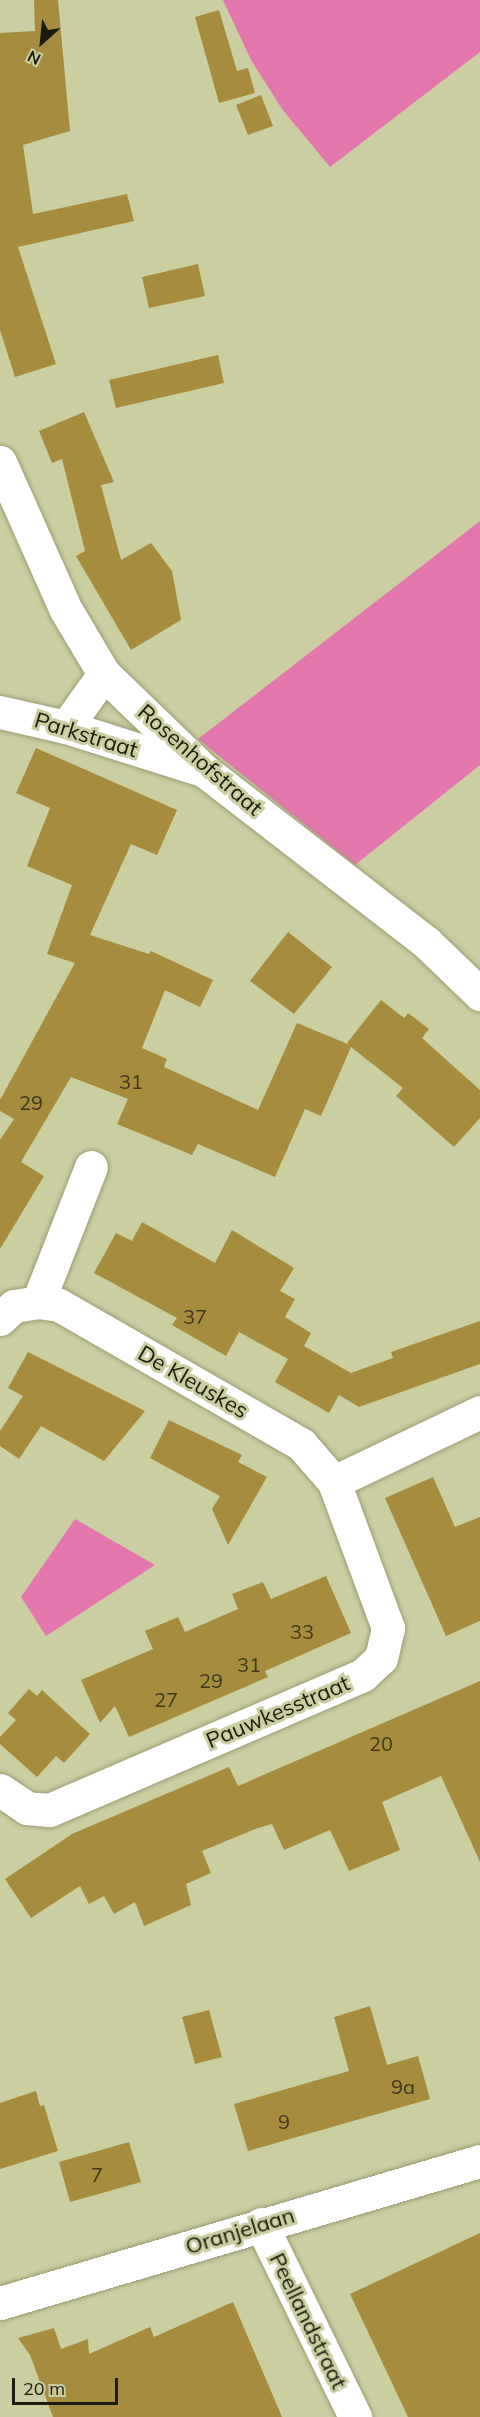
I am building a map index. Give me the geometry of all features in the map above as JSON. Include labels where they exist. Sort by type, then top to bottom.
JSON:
[{"type":"street","name":"Rosenhofstraat","points":[[0,462],[66,610],[104,674],[206,772],[427,943],[480,994]]},
{"type":"street","points":[[66,727],[104,674]]},
{"type":"street","name":"Parkstraat","points":[[0,712],[66,727],[206,772]]},
{"type":"street","points":[[38,1302],[92,1167]]},
{"type":"street","name":"De Kleuskes","points":[[0,1318],[14,1306],[38,1302],[59,1305],[301,1444],[334,1482]]},
{"type":"street","points":[[334,1482],[480,1412]]},
{"type":"street","name":"Pauwkesstraat","points":[[0,1790],[27,1808],[49,1810],[363,1675],[381,1658],[388,1628],[334,1482]]},
{"type":"street","name":"Oranjelaan","points":[[0,2303],[480,2161]]},
{"type":"street","name":"Peellandstraat","points":[[261,2224],[355,2417]]},
{"type":"shaded area","points":[[223,0],[480,0],[480,52],[330,167],[282,109],[251,60]]},
{"type":"shaded area","points":[[480,521],[480,765],[355,865],[198,739]]},
{"type":"shaded area","points":[[75,1519],[155,1565],[46,1636],[21,1597]]},
{"type":"building","points":[[34,0],[58,0],[70,131],[23,145],[33,214],[127,194],[134,221],[18,247],[56,364],[15,377],[0,330],[0,33],[35,31]]},
{"type":"building","points":[[219,10],[237,71],[248,68],[255,93],[219,103],[195,17]]},
{"type":"building","points":[[261,95],[273,126],[248,135],[236,105]]},
{"type":"building","points":[[198,264],[205,296],[149,308],[142,277]]},
{"type":"building","points":[[218,355],[224,383],[116,408],[109,380]]},
{"type":"building","points":[[84,412],[114,482],[101,485],[121,560],[151,543],[172,571],[181,620],[131,650],[76,556],[85,551],[62,459],[52,463],[39,431]]},
{"type":"building","points":[[36,748],[177,810],[157,855],[131,844],[90,935],[149,954],[151,951],[213,980],[200,1007],[165,990],[142,1048],[167,1059],[164,1067],[258,1110],[297,1023],[350,1045],[347,1043],[381,1000],[404,1018],[408,1013],[429,1029],[422,1038],[480,1090],[480,1118],[454,1147],[396,1096],[403,1088],[351,1047],[321,1116],[305,1109],[275,1177],[198,1144],[192,1155],[117,1124],[128,1099],[71,1077],[21,1162],[44,1176],[0,1249],[0,1140],[14,1119],[0,1111],[0,1100],[75,963],[47,954],[72,885],[27,866],[50,808],[16,793]]},
{"type":"building","points":[[288,932],[332,967],[294,1014],[250,981]]},
{"type":"building","points":[[142,1222],[215,1263],[232,1230],[294,1268],[280,1291],[295,1299],[285,1317],[311,1333],[304,1346],[351,1373],[393,1358],[391,1352],[480,1321],[480,1364],[359,1407],[339,1395],[329,1413],[275,1382],[288,1359],[239,1332],[226,1356],[172,1325],[177,1318],[94,1273],[116,1233],[132,1241]]},
{"type":"building","points":[[28,1352],[145,1411],[104,1461],[41,1426],[19,1459],[0,1446],[0,1431],[23,1396],[8,1388]]},
{"type":"building","points":[[169,1420],[242,1455],[238,1462],[267,1477],[228,1545],[212,1509],[220,1496],[150,1458]]},
{"type":"building","points":[[433,1477],[455,1527],[480,1517],[480,1621],[446,1636],[385,1498]]},
{"type":"building","points":[[326,1576],[351,1633],[265,1671],[268,1677],[129,1737],[115,1706],[100,1723],[81,1680],[153,1649],[145,1631],[178,1617],[185,1632],[238,1609],[232,1594],[263,1582],[271,1599]]},
{"type":"building","points":[[480,1681],[480,1862],[441,1776],[382,1802],[400,1850],[349,1871],[330,1830],[284,1850],[272,1824],[258,1828],[202,1851],[211,1873],[186,1884],[191,1905],[144,1926],[135,1902],[114,1914],[104,1896],[89,1904],[80,1886],[31,1918],[5,1879],[72,1834],[229,1767],[238,1786]]},
{"type":"building","points":[[29,1689],[37,1696],[42,1690],[90,1734],[64,1763],[56,1756],[37,1777],[0,1744],[0,1737],[16,1720],[8,1713]]},
{"type":"building","points":[[370,2006],[387,2065],[418,2056],[430,2099],[248,2151],[234,2104],[349,2071],[334,2017]]},
{"type":"building","points":[[209,2010],[222,2057],[195,2064],[182,2017]]},
{"type":"building","points":[[36,2091],[40,2106],[44,2105],[58,2151],[0,2169],[0,2103]]},
{"type":"building","points":[[129,2142],[141,2182],[70,2202],[59,2162]]},
{"type":"building","points":[[480,2233],[480,2417],[408,2417],[350,2294]]},
{"type":"building","points":[[233,2302],[282,2417],[53,2417],[30,2355],[18,2338],[54,2328],[61,2349],[88,2339],[89,2354],[150,2327],[154,2337]]}]
